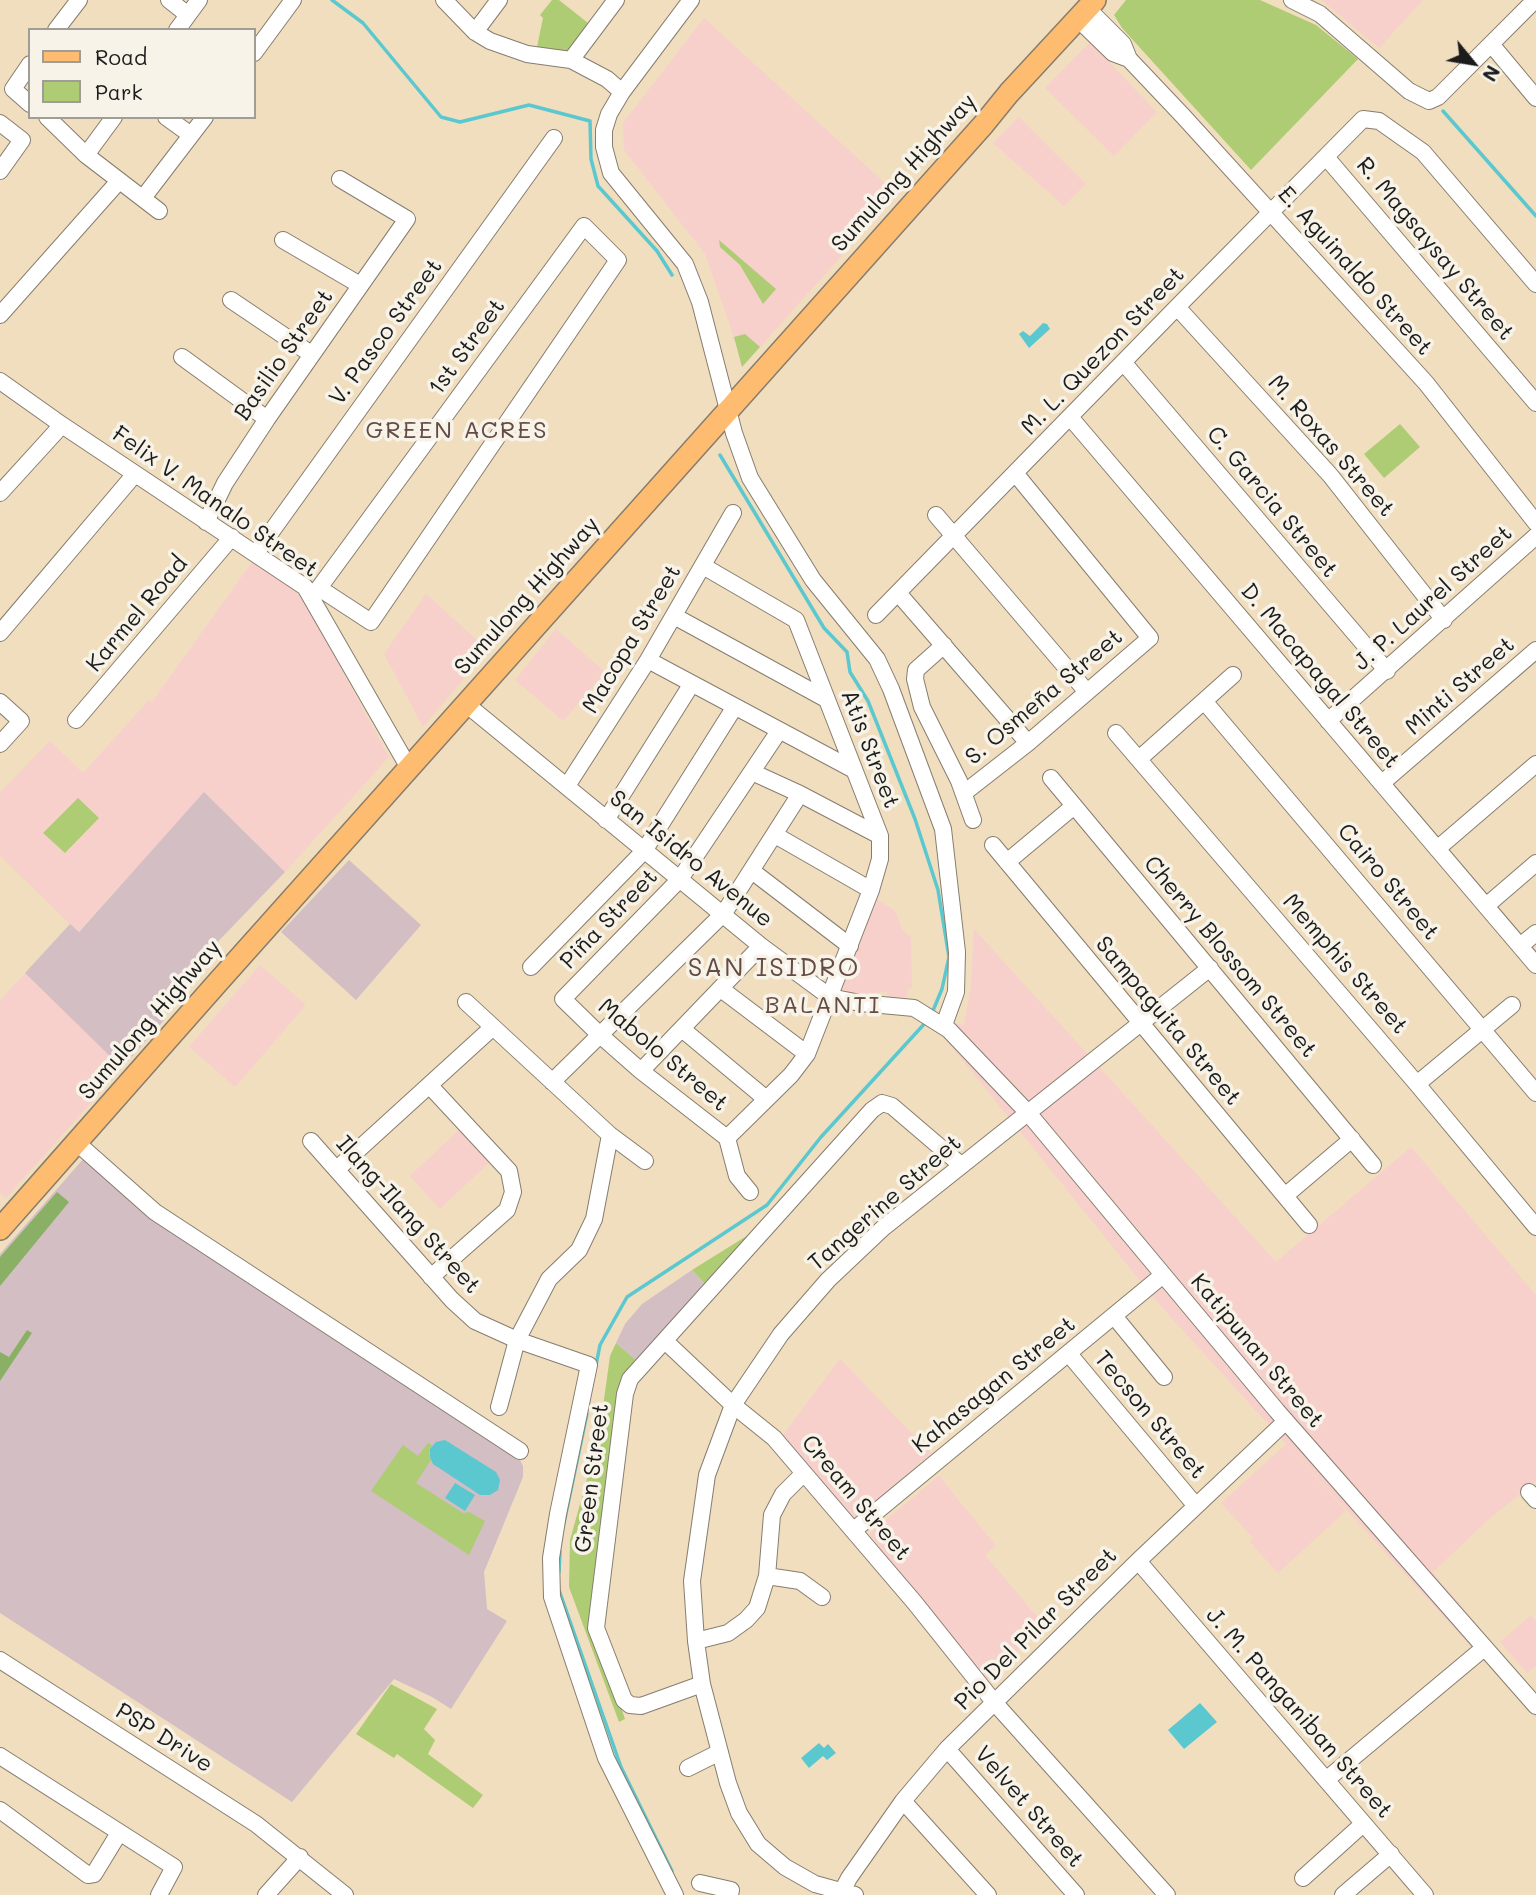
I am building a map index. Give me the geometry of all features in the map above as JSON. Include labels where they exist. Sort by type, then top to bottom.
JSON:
[{"type":"main road","name":"Sumulong Highway","points":[[4,1215],[76,1142],[1009,93],[1087,9]]},
{"type":"street","points":[[58,28],[79,0]]},
{"type":"street","points":[[169,0],[188,15]]},
{"type":"street","points":[[178,28],[199,0]]},
{"type":"street","points":[[256,49],[293,0]]},
{"type":"street","points":[[444,0],[475,32],[490,40],[527,54],[571,60],[607,79],[622,92]]},
{"type":"street","points":[[475,32],[499,0]]},
{"type":"street","points":[[571,60],[616,0]]},
{"type":"street","points":[[691,0],[622,92],[609,114],[604,130],[604,147],[611,173],[685,264],[700,302],[725,414],[750,478],[813,580],[877,659],[891,689],[943,828],[957,952],[956,992],[933,1018]]},
{"type":"street","points":[[1292,0],[1321,14],[1419,98],[1429,101],[1438,97],[1535,0]]},
{"type":"street","name":"E. Aguinaldo Street","points":[[1087,9],[1113,53],[1129,60],[1183,116],[1426,383],[1536,523]]},
{"type":"street","points":[[1491,44],[1536,98]]},
{"type":"street","points":[[28,67],[13,89],[28,102]]},
{"type":"street","points":[[86,155],[113,119]]},
{"type":"street","points":[[169,119],[191,135]]},
{"type":"street","points":[[143,198],[203,119]]},
{"type":"street","name":"M. L. Quezon Street","points":[[876,615],[1363,119],[1379,121],[1423,152],[1536,284]]},
{"type":"street","points":[[0,123],[22,141],[0,171]]},
{"type":"street","points":[[65,123],[86,155],[159,211]]},
{"type":"street","name":"V. Pasco Street","points":[[256,553],[554,138]]},
{"type":"street","name":"R. Magsaysay Street","points":[[1326,157],[1536,402]]},
{"type":"street","name":"Basilio Street","points":[[205,522],[225,482],[267,419],[407,219],[340,179]]},
{"type":"street","points":[[0,315],[119,181]]},
{"type":"street","name":"1st Street","points":[[584,226],[618,260],[371,622],[315,591],[584,226]]},
{"type":"street","points":[[283,240],[360,285]]},
{"type":"street","points":[[232,300],[311,354]]},
{"type":"street","name":"M. Roxas Street","points":[[1177,307],[1330,475],[1444,620]]},
{"type":"street","points":[[182,357],[267,419]]},
{"type":"street","name":"C. Garcia Street","points":[[1124,362],[1387,671]]},
{"type":"street","name":"Felix V. Manalo Street","points":[[0,381],[205,522],[315,591],[409,768]]},
{"type":"street","name":"D. Macapagal Street","points":[[1070,417],[1536,965]]},
{"type":"street","points":[[0,493],[62,425]]},
{"type":"street","name":"S. Osmeña Street","points":[[964,793],[1028,743],[1150,638],[1015,473]]},
{"type":"street","points":[[0,634],[135,474]]},
{"type":"street","name":"Macopa Street","points":[[567,786],[648,660],[733,513]]},
{"type":"street","points":[[936,515],[1087,692]]},
{"type":"street","name":"J. P. Laurel Street","points":[[1328,721],[1536,536]]},
{"type":"street","name":"Karmel Road","points":[[76,720],[232,537]]},
{"type":"street","name":"Atis Street","points":[[702,566],[796,620],[880,836],[880,859],[871,890],[830,997]]},
{"type":"street","points":[[898,593],[1028,743]]},
{"type":"street","points":[[674,616],[826,699]]},
{"type":"street","points":[[944,645],[916,670],[915,679],[922,707],[964,793],[973,820]]},
{"type":"street","name":"Minti Street","points":[[1382,783],[1536,650]]},
{"type":"street","points":[[648,660],[854,770]]},
{"type":"street","points":[[1139,759],[1233,675]]},
{"type":"street","points":[[606,820],[691,685]]},
{"type":"street","name":"Cairo Street","points":[[1204,701],[1536,1093]]},
{"type":"street","points":[[0,702],[21,721],[0,744]]},
{"type":"street","name":"San Isidro Avenue","points":[[466,704],[761,946],[830,997],[860,1003],[895,1004],[914,1008],[933,1018]]},
{"type":"street","points":[[531,967],[644,851],[734,708]]},
{"type":"street","name":"Piña Street","points":[[563,999],[680,879],[779,731]]},
{"type":"street","name":"Memphis Street","points":[[1116,733],[1536,1227]]},
{"type":"street","points":[[1437,849],[1536,764]]},
{"type":"street","points":[[752,772],[880,836]]},
{"type":"street","name":"Cherry Blossom Street","points":[[1051,778],[1373,1166]]},
{"type":"street","points":[[552,1082],[724,913],[800,794]]},
{"type":"street","points":[[1007,862],[1074,806]]},
{"type":"street","points":[[775,835],[871,890]]},
{"type":"street","name":"Sampaguita Street","points":[[993,845],[1309,1225]]},
{"type":"street","points":[[1486,906],[1536,863]]},
{"type":"street","points":[[752,871],[850,946]]},
{"type":"street","points":[[1520,946],[1536,933]]},
{"type":"street","points":[[641,1071],[761,946]]},
{"type":"street","name":"Tangerine Street","points":[[846,1893],[815,1884],[785,1867],[758,1844],[739,1813],[728,1783],[702,1684],[692,1581],[706,1475],[733,1405],[781,1334],[828,1280],[883,1228],[1210,968]]},
{"type":"street","points":[[721,989],[807,1054]]},
{"type":"street","name":"Mabolo Street","points":[[563,999],[641,1071],[727,1138],[791,1075],[807,1054],[830,997]]},
{"type":"street","points":[[466,1002],[610,1135],[645,1161]]},
{"type":"street","points":[[1417,1084],[1512,1005]]},
{"type":"street","name":"Katipunan Street","points":[[933,1018],[1029,1114],[1286,1422],[1536,1706]]},
{"type":"street","points":[[337,1169],[493,1027]]},
{"type":"street","points":[[682,1029],[765,1098]]},
{"type":"street","points":[[430,1086],[509,1171],[513,1192],[507,1210],[431,1277]]},
{"type":"street","name":"Green Street","points":[[702,1684],[641,1706],[630,1705],[624,1700],[596,1628],[625,1394],[630,1379],[872,1110],[882,1103],[892,1107],[961,1166]]},
{"type":"street","points":[[499,1407],[517,1340],[549,1279],[579,1250],[594,1219],[610,1135]]},
{"type":"street","points":[[727,1138],[737,1175],[751,1192]]},
{"type":"street","points":[[1286,1195],[1352,1139]]},
{"type":"street","name":"Ilang-Ilang Street","points":[[311,1141],[431,1277],[475,1321],[517,1340],[589,1365],[558,1514],[551,1558],[552,1597],[606,1758],[675,1895]]},
{"type":"street","points":[[76,1142],[155,1212],[520,1451]]},
{"type":"street","name":"Kahasagan Street","points":[[854,1531],[1163,1275]]},
{"type":"street","points":[[1114,1316],[1164,1377]]},
{"type":"street","name":"Cream Street","points":[[665,1341],[733,1405],[774,1438],[994,1702],[1167,1895]]},
{"type":"street","name":"Tecson Street","points":[[1069,1354],[1196,1506]]},
{"type":"street","name":"Pio Del Pilar Street","points":[[846,1893],[903,1801],[947,1749],[1138,1560],[1286,1422]]},
{"type":"street","points":[[696,1641],[728,1633],[757,1608],[766,1576],[772,1515],[783,1494],[804,1473]]},
{"type":"street","name":"J. M. Panganiban Street","points":[[1138,1560],[1425,1895]]},
{"type":"street","points":[[766,1576],[800,1581],[822,1597]]},
{"type":"street","points":[[1326,1780],[1484,1648]]},
{"type":"street","name":"PSP Drive","points":[[0,1660],[257,1824],[345,1895]]},
{"type":"street","name":"Velvet Street","points":[[947,1749],[1076,1895]]},
{"type":"street","points":[[688,1768],[720,1752]]},
{"type":"street","points":[[0,1756],[174,1867],[159,1895]]},
{"type":"street","points":[[903,1801],[988,1895]]},
{"type":"street","points":[[0,1810],[88,1875],[94,1874],[119,1833]]},
{"type":"street","points":[[1303,1878],[1363,1824]]},
{"type":"street","points":[[1343,1895],[1391,1854]]},
{"type":"street","points":[[266,1895],[300,1857]]},
{"type":"street","points":[[700,1883],[731,1890],[730,1895]]},
{"type":"shaded area","points":[[1321,0],[1423,0],[1379,48]]},
{"type":"shaded area","points":[[704,18],[897,194],[742,367],[705,254],[624,150],[623,123]]},
{"type":"shaded area","points":[[1090,42],[1157,112],[1114,156],[1045,88]]},
{"type":"shaded area","points":[[1019,117],[1086,184],[1064,206],[993,143]]},
{"type":"shaded area","points":[[252,562],[290,586],[305,602],[389,757],[285,872],[204,793],[78,932],[0,856],[0,792],[50,741],[83,773],[149,700],[152,702]]},
{"type":"shaded area","points":[[426,594],[488,650],[423,727],[384,654]]},
{"type":"shaded area","points":[[556,629],[605,672],[563,721],[515,680]]},
{"type":"shaded area","points":[[204,792],[285,872],[155,1007],[166,1018],[122,1068],[25,973],[70,924],[79,932]]},
{"type":"shaded area","points":[[349,860],[421,925],[356,1000],[281,932]]},
{"type":"shaded area","points":[[873,896],[895,911],[902,929],[911,938],[912,988],[908,989],[907,997],[888,998],[887,992],[855,994],[839,988]]},
{"type":"shaded area","points":[[974,929],[1276,1262],[1411,1147],[1536,1295],[1536,1481],[1489,1519],[1433,1572],[1536,1695],[1536,1718],[1157,1302],[935,1026],[940,1020],[964,1025],[971,986]]},
{"type":"shaded area","points":[[260,965],[306,1005],[235,1087],[189,1047]]},
{"type":"shaded area","points":[[25,973],[122,1068],[6,1198],[0,1193],[0,1000]]},
{"type":"shaded area","points":[[463,1126],[494,1158],[440,1209],[410,1176]]},
{"type":"shaded area","points":[[85,1157],[518,1456],[523,1466],[523,1477],[484,1572],[487,1609],[507,1621],[451,1709],[394,1679],[292,1802],[0,1613],[0,1254]]},
{"type":"shaded area","points":[[692,1270],[708,1287],[637,1361],[616,1343],[625,1324],[642,1304]]},
{"type":"shaded area","points":[[840,1359],[931,1453],[856,1520],[783,1435]]},
{"type":"shaded area","points":[[1286,1444],[1346,1511],[1278,1573],[1250,1542],[1253,1538],[1221,1503]]},
{"type":"shaded area","points":[[939,1476],[996,1546],[985,1555],[1044,1625],[986,1681],[869,1534]]},
{"type":"shaded area","points":[[1531,1615],[1536,1621],[1536,1666],[1527,1673],[1500,1642]]},
{"type":"green space","points":[[552,0],[559,0],[588,23],[566,52],[537,47],[543,18],[540,15]]},
{"type":"green space","points":[[1126,0],[1260,0],[1316,25],[1358,59],[1251,170],[1122,28],[1114,15]]},
{"type":"green space","points":[[719,240],[776,289],[763,304],[740,265],[720,247]]},
{"type":"green space","points":[[745,334],[760,347],[742,367],[734,337]]},
{"type":"green space","points":[[1400,424],[1420,447],[1384,478],[1364,454]]},
{"type":"green space","points":[[78,798],[99,818],[65,853],[43,833]]},
{"type":"green space","points":[[57,1192],[69,1202],[0,1286],[0,1257]]},
{"type":"green space","points":[[761,1227],[708,1287],[692,1270]]},
{"type":"green space","points":[[27,1330],[32,1333],[0,1381],[0,1352],[9,1357]]},
{"type":"green space","points":[[616,1343],[637,1361],[621,1379],[593,1627],[625,1719],[619,1722],[569,1587],[570,1540],[599,1436],[610,1356]]},
{"type":"green space","points":[[428,1443],[432,1445],[429,1453],[431,1460],[416,1483],[463,1513],[469,1512],[485,1521],[469,1555],[371,1491],[403,1445],[418,1456]]},
{"type":"green space","points":[[391,1684],[437,1709],[424,1729],[435,1740],[428,1754],[483,1795],[473,1808],[397,1754],[394,1758],[356,1734]]},
{"type":"water","points":[[1043,323],[1050,329],[1029,348],[1019,334],[1023,331],[1030,336]]},
{"type":"water","points":[[445,1440],[496,1472],[500,1480],[498,1490],[490,1495],[480,1495],[433,1464],[430,1449],[436,1442]]},
{"type":"water","points":[[455,1483],[475,1495],[465,1511],[445,1498]]},
{"type":"water","points":[[1200,1703],[1217,1722],[1184,1749],[1168,1730]]},
{"type":"water","points":[[819,1743],[824,1748],[828,1744],[836,1753],[827,1760],[823,1756],[809,1768],[801,1758]]},
{"type":"waterway","points":[[332,0],[363,23],[441,117],[460,122],[529,105],[590,121],[591,159],[598,186],[657,251],[672,275]]},
{"type":"waterway","points":[[1443,111],[1536,216]]},
{"type":"waterway","points":[[720,455],[824,628],[847,652],[850,672],[868,701],[915,819],[938,890],[949,957],[942,989],[932,1013]]},
{"type":"waterway","points":[[596,1365],[600,1345],[627,1297],[767,1205],[821,1137],[926,1022]]},
{"type":"waterway","points":[[564,1523],[587,1414]]},
{"type":"waterway","points":[[559,1572],[560,1551]]},
{"type":"waterway","points":[[559,1590],[621,1767],[672,1871]]},
{"type":"district","name":"GREEN ACRES","points":[[457,431]]},
{"type":"district","name":"SAN ISIDRO","points":[[774,968]]},
{"type":"district","name":"BALANTI","points":[[823,1006]]}]
